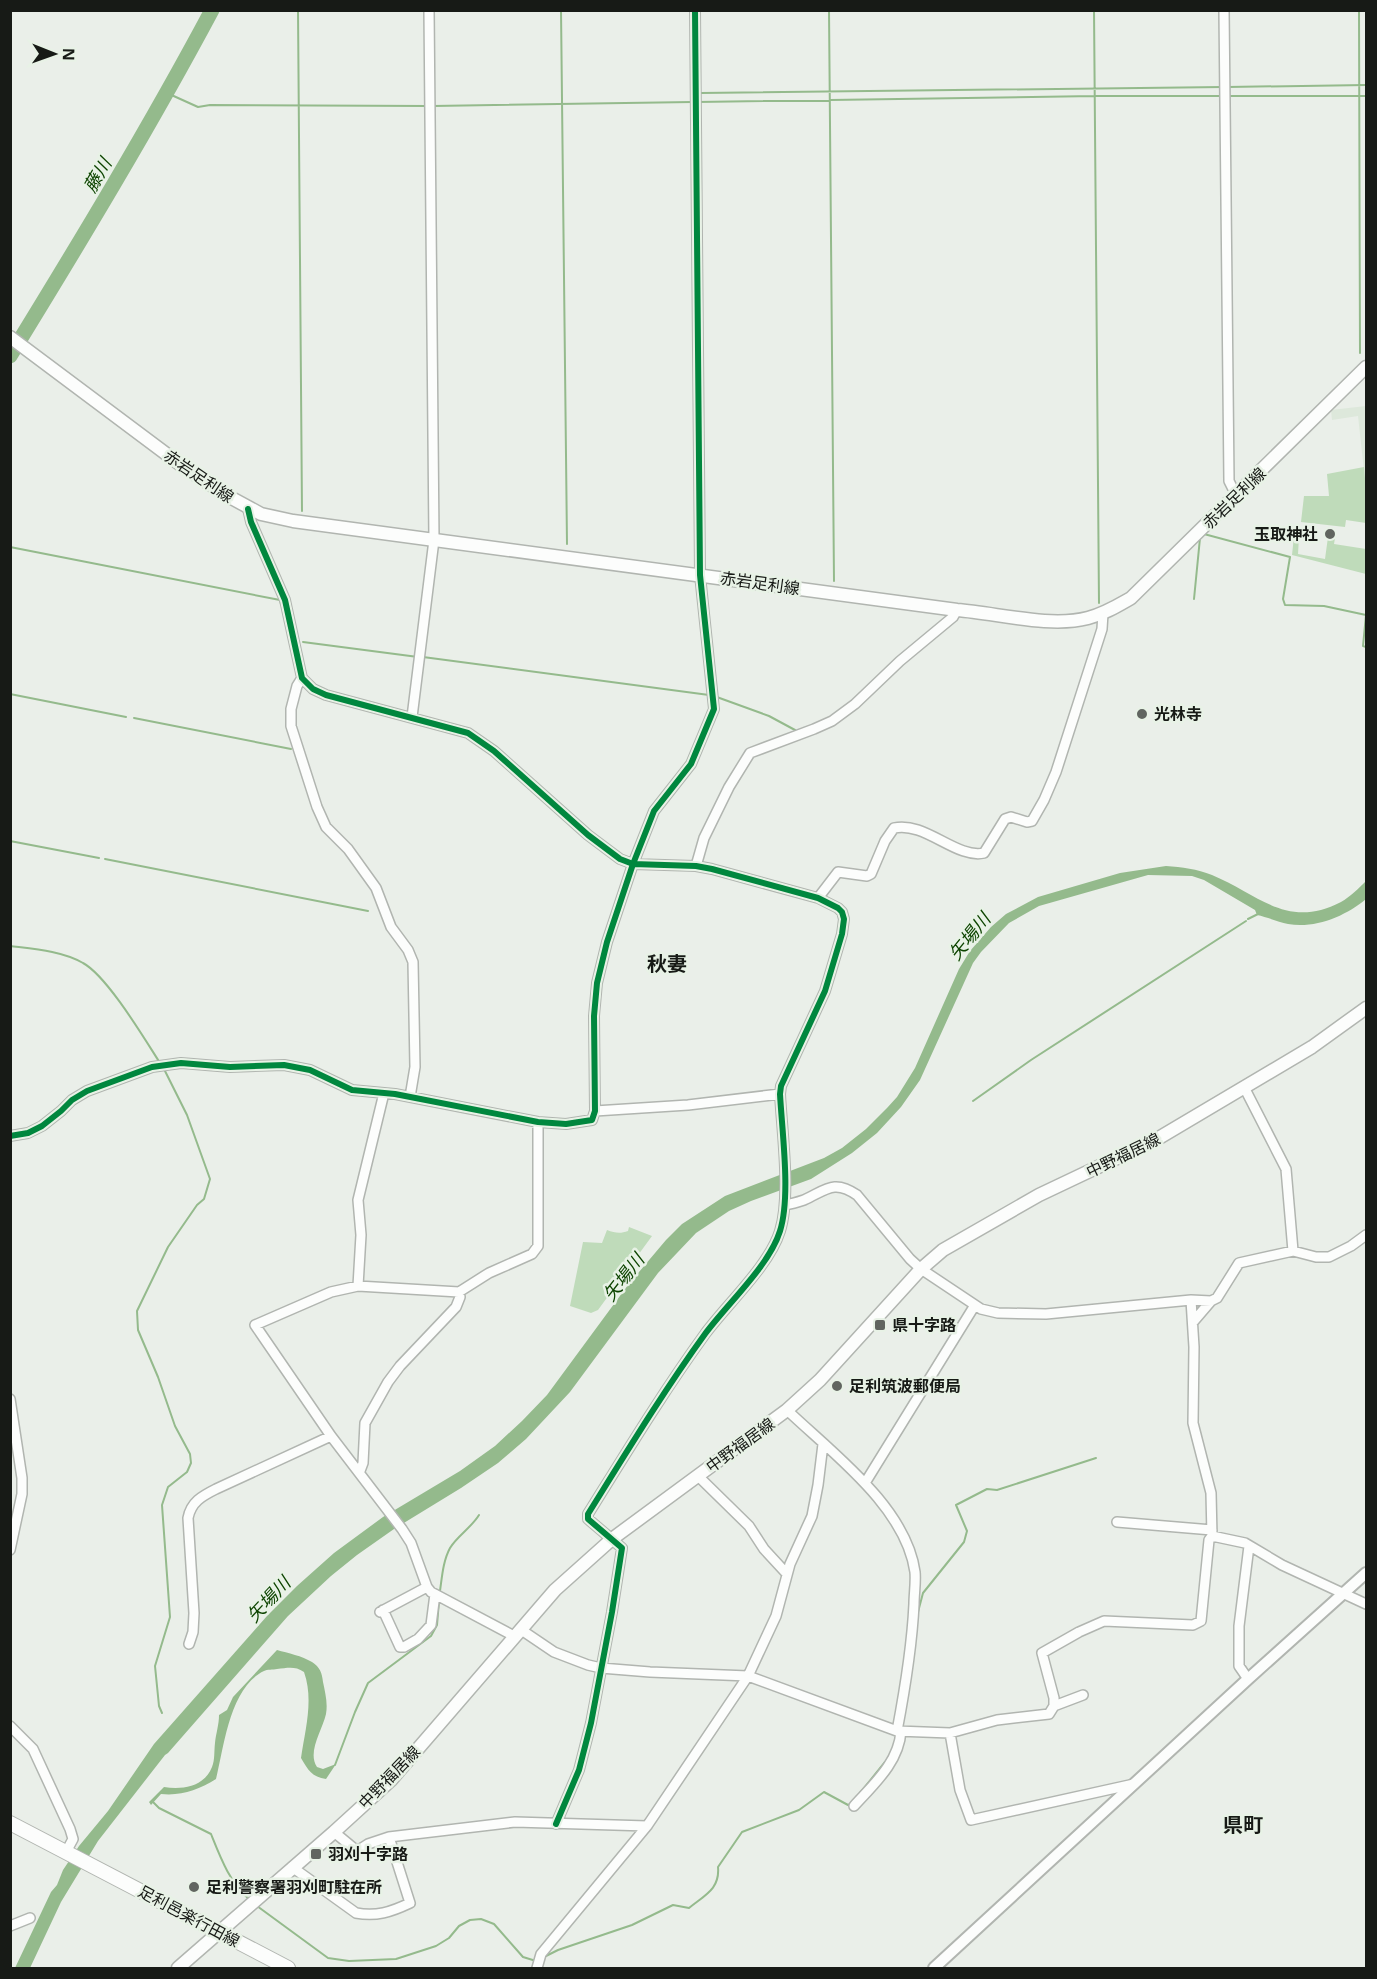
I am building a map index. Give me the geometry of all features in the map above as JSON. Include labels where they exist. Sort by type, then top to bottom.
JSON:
[{"type":"main road","name":"赤岩足利線","points":[[10,337],[182,465],[248,509],[268,516],[957,610],[1057,621],[1089,618],[1131,598],[1366,367]]},
{"type":"main road","name":"中野福居線","points":[[178,1968],[391,1780],[555,1590],[612,1539],[787,1410],[820,1380],[921,1269],[943,1250],[1039,1195],[1157,1139],[1312,1047],[1366,1008]]},
{"type":"main road","points":[[10,1823],[68,1853]]},
{"type":"main road","name":"足利邑楽行田線","points":[[68,1853],[288,1968]]},
{"type":"street","points":[[411,717],[434,540],[429,10]]},
{"type":"street","points":[[10,1136],[28,1133],[42,1126],[61,1112],[72,1100],[87,1091],[156,1066],[189,1063],[230,1067],[284,1065],[310,1070],[352,1090],[410,1097],[538,1122],[566,1124],[592,1120],[595,1111],[594,1016],[597,983],[607,942],[633,864],[654,811],[692,764],[714,710],[700,575],[695,10]]},
{"type":"street","points":[[1224,10],[1229,481],[1238,494]]},
{"type":"street","points":[[248,509],[251,522],[285,600],[303,678],[313,689],[326,695],[468,733],[478,739],[588,835],[612,854],[633,864],[696,866],[818,898],[842,912],[844,920],[825,991],[781,1086],[785,1205],[781,1230],[757,1272],[683,1365],[588,1514],[588,1519],[622,1548],[591,1723],[579,1770],[556,1824]]},
{"type":"street","points":[[696,866],[704,838],[729,788],[750,753],[832,721],[855,704],[900,661],[953,617],[957,610]]},
{"type":"street","points":[[818,898],[838,872],[867,876],[871,874],[885,841],[894,828],[903,827],[933,836],[978,854],[984,853],[1005,819],[1011,817],[1027,822],[1032,820],[1056,772],[1102,629],[1103,613]]},
{"type":"street","points":[[303,678],[297,686],[291,709],[291,726],[317,807],[326,827],[348,849],[376,888],[390,927],[408,950],[413,962],[415,1067],[410,1097]]},
{"type":"street","points":[[1245,1087],[1286,1168],[1293,1251]]},
{"type":"street","points":[[358,1286],[361,1235],[358,1200],[384,1093]]},
{"type":"street","points":[[595,1111],[688,1105],[780,1094]]},
{"type":"street","points":[[538,1122],[537,1249],[532,1254],[489,1273],[459,1292],[358,1286],[331,1292],[255,1325],[331,1436],[360,1471],[411,1543],[431,1591],[431,1625],[418,1639],[400,1647],[381,1611],[431,1591],[572,1660],[601,1668],[748,1676],[899,1731],[950,1733],[997,1720],[1049,1714],[1054,1706],[1054,1698],[1042,1653],[1104,1621],[1193,1625],[1201,1621],[1209,1540],[1212,1533],[1211,1493],[1193,1424],[1191,1300]]},
{"type":"street","points":[[785,1205],[832,1186],[847,1188],[858,1195],[910,1259],[921,1269],[981,1309],[998,1313],[1046,1314],[1191,1300],[1211,1301]]},
{"type":"street","points":[[1193,1322],[1211,1301],[1217,1298],[1239,1263],[1293,1251],[1316,1257],[1329,1257],[1366,1235]]},
{"type":"street","points":[[360,1471],[363,1463],[365,1423],[388,1382],[400,1366],[456,1307],[460,1297],[459,1292]]},
{"type":"street","points":[[865,1483],[975,1305]]},
{"type":"street","points":[[10,1399],[22,1478],[22,1494],[10,1550]]},
{"type":"street","points":[[787,1410],[823,1444],[834,1451],[865,1483],[891,1516],[910,1552],[915,1574],[913,1635],[899,1731],[900,1743],[894,1758],[883,1774],[854,1806]]},
{"type":"street","points":[[189,1644],[193,1632],[194,1613],[188,1518],[192,1506],[204,1495],[331,1436]]},
{"type":"street","points":[[537,1968],[541,1954],[647,1826],[748,1676],[776,1616],[790,1564],[812,1516],[823,1444]]},
{"type":"street","points":[[698,1476],[749,1526],[764,1549],[787,1574]]},
{"type":"street","points":[[1117,1522],[1212,1533],[1245,1543],[1282,1565],[1366,1604]]},
{"type":"street","points":[[1248,1679],[1239,1666],[1239,1626],[1249,1546]]},
{"type":"street","points":[[934,1968],[1366,1573]]},
{"type":"street","points":[[1054,1706],[1083,1695]]},
{"type":"street","points":[[10,1726],[33,1749],[70,1829],[74,1839],[68,1853]]},
{"type":"street","points":[[950,1733],[960,1790],[971,1820],[1134,1784]]},
{"type":"street","points":[[334,1832],[357,1851],[368,1844],[389,1837],[515,1822],[647,1826]]},
{"type":"street","points":[[292,1867],[356,1913],[365,1915],[391,1912],[410,1903],[389,1837]]},
{"type":"street","points":[[10,1926],[30,1918]]},
{"type":"shaded area","points":[[1366,406],[1366,489],[1358,416],[1332,420],[1331,410]]},
{"type":"shaded area","points":[[1364,467],[1366,523],[1346,520],[1345,527],[1301,522],[1304,496],[1329,496],[1327,474]]},
{"type":"shaded area","points":[[1294,536],[1299,537],[1298,554],[1325,559],[1328,537],[1335,538],[1334,544],[1366,549],[1366,574],[1292,555]]},
{"type":"shaded area","points":[[1166,866],[1206,873],[1289,911],[1322,910],[1341,902],[1366,881],[1366,899],[1330,920],[1309,925],[1288,924],[1257,915],[1255,910],[1204,880],[1192,876],[1148,875],[1039,906],[1009,923],[973,963],[920,1080],[901,1107],[877,1133],[852,1153],[811,1179],[729,1211],[696,1233],[658,1273],[570,1392],[526,1439],[498,1463],[357,1555],[288,1616],[165,1755],[98,1841],[61,1902],[30,1968],[15,1968],[63,1870],[79,1846],[108,1811],[154,1744],[267,1616],[297,1586],[334,1553],[383,1517],[460,1471],[495,1446],[522,1421],[547,1395],[628,1285],[682,1224],[725,1196],[824,1158],[842,1148],[866,1129],[897,1097],[915,1068],[959,969],[970,951],[1006,914],[1038,897],[1120,873]]},
{"type":"shaded area","points":[[629,1227],[652,1236],[598,1310],[591,1313],[570,1306],[583,1242],[602,1243],[607,1230],[622,1233],[628,1231]]},
{"type":"shaded area","points":[[277,1650],[312,1662],[321,1673],[327,1710],[314,1748],[314,1761],[317,1767],[323,1769],[336,1764],[326,1779],[317,1777],[311,1772],[301,1758],[308,1704],[304,1672],[291,1668],[267,1670],[253,1679],[243,1690],[236,1704],[230,1719],[216,1779],[190,1791],[161,1794],[151,1805],[149,1802],[164,1787],[192,1786],[204,1779],[214,1761],[219,1715],[227,1710],[233,1697]]},
{"type":"waterway","name":"藤川","points":[[10,356],[114,184],[212,10]]},
{"type":"waterway","points":[[298,10],[302,511]]},
{"type":"waterway","points":[[561,10],[567,544]]},
{"type":"waterway","points":[[829,10],[834,581]]},
{"type":"waterway","points":[[1094,10],[1099,603]]},
{"type":"waterway","points":[[1359,10],[1360,353]]},
{"type":"waterway","points":[[1228,87],[1366,85]]},
{"type":"waterway","points":[[701,93],[1223,87]]},
{"type":"waterway","points":[[167,93],[198,107],[210,105],[428,106]]},
{"type":"waterway","points":[[697,102],[1223,96]]},
{"type":"waterway","points":[[1228,96],[1366,96]]},
{"type":"waterway","points":[[433,106],[692,102]]},
{"type":"waterway","points":[[1194,599],[1200,538],[1204,534],[1290,557],[1283,599],[1285,605],[1324,606],[1366,615],[1363,646],[1366,647]]},
{"type":"waterway","points":[[10,547],[280,600],[281,604]]},
{"type":"waterway","points":[[303,642],[418,657]]},
{"type":"waterway","points":[[423,657],[709,695]]},
{"type":"waterway","points":[[10,694],[126,717]]},
{"type":"waterway","points":[[714,696],[769,716],[795,730]]},
{"type":"waterway","points":[[134,718],[291,749]]},
{"type":"waterway","points":[[10,841],[99,858]]},
{"type":"waterway","points":[[105,859],[368,911]]},
{"type":"waterway","points":[[1248,919],[1258,914]]},
{"type":"waterway","points":[[973,1101],[1031,1060],[1246,921]]},
{"type":"waterway","points":[[10,946],[66,956],[93,970],[114,994],[160,1063]]},
{"type":"waterway","points":[[162,1713],[159,1706],[155,1666],[170,1617],[162,1505],[168,1487],[187,1472],[191,1463],[190,1454],[175,1426],[138,1330],[137,1311],[168,1247],[197,1205],[204,1199],[210,1179],[187,1115],[163,1067]]},
{"type":"waterway","points":[[918,1612],[923,1593],[964,1542],[967,1531],[956,1505],[987,1489],[997,1490],[1096,1458]]},
{"type":"waterway","points":[[440,1591],[444,1564],[450,1548],[479,1515]]},
{"type":"waterway","points":[[335,1765],[368,1683],[431,1636],[437,1625],[439,1601]]},
{"type":"waterway","points":[[860,1793],[885,1762]]},
{"type":"waterway","points":[[544,1957],[632,1925],[673,1905],[689,1908],[714,1886],[717,1881],[718,1867],[742,1832],[799,1810],[824,1792],[848,1805],[851,1804]]},
{"type":"waterway","points":[[152,1801],[159,1808],[211,1834],[232,1878],[250,1900]]},
{"type":"waterway","points":[[257,1906],[328,1958],[349,1961],[396,1959],[436,1946],[449,1938],[459,1926],[470,1920],[481,1919],[494,1924],[523,1957],[536,1961]]},
{"type":"cycle path","points":[[10,1136],[28,1133],[42,1126],[72,1100],[87,1091],[152,1067],[181,1063],[230,1067],[284,1065],[310,1070],[352,1090],[395,1094],[538,1122],[566,1124],[592,1120],[595,1111],[594,1016],[597,983],[607,942],[633,864],[654,811],[691,764],[714,709],[700,575],[695,10]]},
{"type":"cycle path","points":[[248,509],[251,522],[285,600],[302,678],[313,689],[326,695],[468,733],[494,751],[588,835],[620,859],[633,864],[696,866],[712,869],[818,898],[838,908],[844,919],[842,934],[825,991],[781,1086],[785,1200],[780,1231],[775,1244],[758,1271],[714,1322],[689,1356],[588,1514],[588,1519],[622,1548],[591,1723],[579,1770],[556,1824]]},
{"type":"place","name":"玉取神社","points":[[1330,534]]},
{"type":"place","name":"光林寺","points":[[1142,714]]},
{"type":"place","name":"県十字路","points":[[880,1325]]},
{"type":"place","name":"足利筑波郵便局","points":[[837,1386]]},
{"type":"place","name":"羽刈十字路","points":[[316,1854]]},
{"type":"place","name":"足利警察署羽刈町駐在所","points":[[194,1887]]},
{"type":"district","name":"秋妻","points":[[667,963]]},
{"type":"district","name":"県町","points":[[1243,1824]]},
{"type":"water label","name":"矢場川","points":[[969,936]]},
{"type":"water label","name":"矢場川","points":[[623,1277]]},
{"type":"water label","name":"矢場川","points":[[268,1599]]}]
